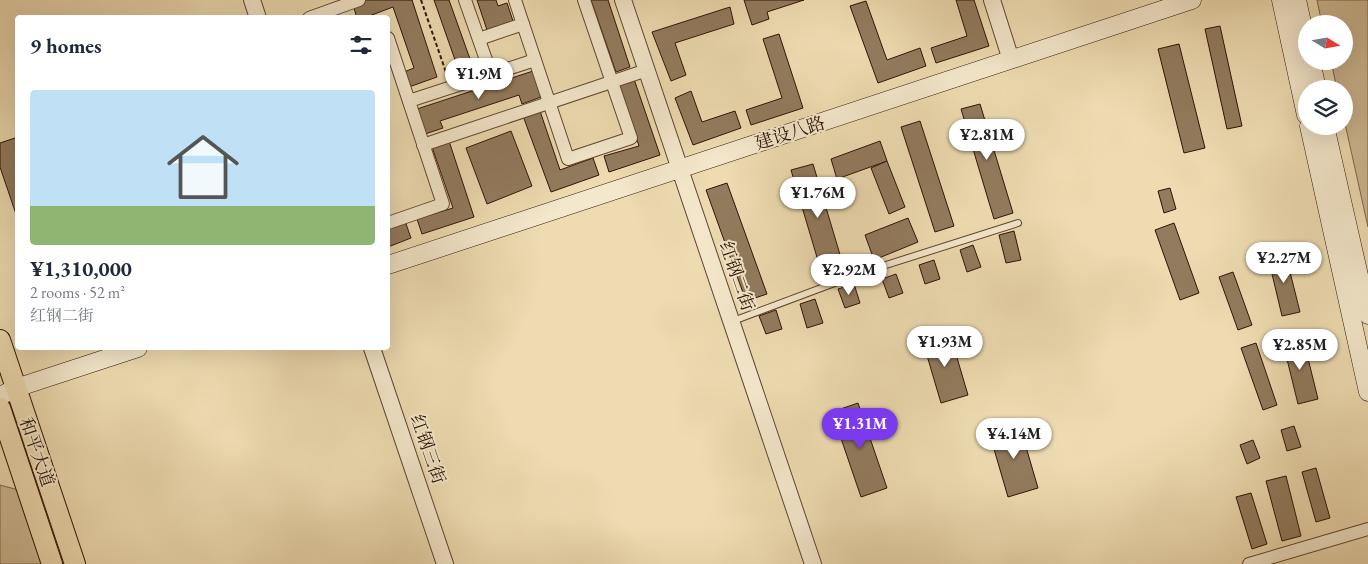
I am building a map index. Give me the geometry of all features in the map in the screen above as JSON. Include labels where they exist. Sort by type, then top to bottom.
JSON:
[{"type":"main road","name":"建设八路","points":[[390,264],[1192,0]]},
{"type":"main road","points":[[1280,0],[1298,80]]},
{"type":"main road","points":[[1297,0],[1300,15]]},
{"type":"main road","points":[[1311,135],[1368,392]]},
{"type":"main road","points":[[1328,135],[1368,315]]},
{"type":"main road","name":"和平大道","points":[[0,340],[8,392],[75,564]]},
{"type":"main road","points":[[8,392],[132,350]]},
{"type":"main road","name":"和平大道","points":[[0,408],[52,564]]},
{"type":"street","points":[[252,0],[257,15]]},
{"type":"street","points":[[326,15],[344,12],[360,0]]},
{"type":"street","points":[[466,0],[491,74]]},
{"type":"street","points":[[515,0],[568,159],[631,138],[584,0]]},
{"type":"street","name":"红钢二街","points":[[623,0],[813,564]]},
{"type":"street","points":[[992,0],[1011,60]]},
{"type":"street","points":[[479,39],[523,24]]},
{"type":"street","points":[[390,44],[443,204],[390,222]]},
{"type":"street","points":[[409,101],[535,60]]},
{"type":"street","points":[[423,145],[647,70]]},
{"type":"street","name":"红钢三街","points":[[373,350],[446,564]]},
{"type":"street","points":[[1249,564],[1368,529]]},
{"type":"lane","points":[[732,322],[864,272],[1018,222]]},
{"type":"path","points":[[421,0],[452,87]]},
{"type":"shaded area","points":[[1317,0],[1368,0],[1368,227],[1348,135],[1353,135],[1353,80],[1335,80],[1333,70],[1353,70],[1353,15],[1320,15]]},
{"type":"shaded area","points":[[0,485],[26,492],[51,564],[0,564]]},
{"type":"building","points":[[365,0],[412,0],[437,77],[409,87],[404,72],[414,68],[393,7],[372,15],[356,15],[353,5]]},
{"type":"building","points":[[434,0],[449,0],[475,73],[461,77]]},
{"type":"building","points":[[477,0],[496,0],[498,6],[507,3],[513,21],[487,30]]},
{"type":"building","points":[[591,0],[608,0],[630,67],[616,72]]},
{"type":"building","points":[[744,0],[804,0],[767,12],[769,19],[752,25]]},
{"type":"building","points":[[956,0],[974,0],[989,46],[936,63],[931,48],[967,36]]},
{"type":"building","points":[[866,1],[887,60],[920,48],[926,66],[878,83],[850,6]]},
{"type":"building","points":[[730,7],[734,24],[675,43],[686,75],[671,81],[652,32]]},
{"type":"building","points":[[1220,26],[1242,126],[1227,129],[1205,29]]},
{"type":"building","points":[[779,34],[803,108],[751,125],[746,110],[782,98],[763,39]]},
{"type":"building","points":[[1179,44],[1205,148],[1184,153],[1158,49]]},
{"type":"building","points":[[533,71],[541,97],[522,104],[519,95],[440,121],[443,128],[425,134],[417,109]]},
{"type":"building","points":[[634,79],[660,155],[609,172],[604,156],[639,146],[619,85]]},
{"type":"building","points":[[691,91],[702,122],[735,111],[741,128],[693,145],[675,98]]},
{"type":"building","points":[[980,104],[1013,213],[994,219],[961,109]]},
{"type":"building","points":[[540,111],[560,170],[593,158],[599,175],[551,192],[523,116]]},
{"type":"building","points":[[920,121],[954,226],[935,232],[901,127]]},
{"type":"building","points":[[511,131],[532,186],[487,204],[466,148]]},
{"type":"building","points":[[15,138],[15,211],[0,167],[0,143]]},
{"type":"building","points":[[449,141],[474,217],[422,234],[417,219],[453,208],[432,147]]},
{"type":"building","points":[[880,141],[887,161],[837,179],[831,159]]},
{"type":"building","points":[[887,161],[905,207],[889,214],[871,168]]},
{"type":"building","points":[[813,164],[844,268],[822,274],[791,170]]},
{"type":"building","points":[[727,183],[767,294],[746,301],[706,190]]},
{"type":"building","points":[[1170,188],[1176,209],[1164,213],[1158,191]]},
{"type":"building","points":[[908,218],[918,242],[874,260],[865,235]]},
{"type":"building","points":[[405,221],[411,238],[390,246],[390,226]]},
{"type":"building","points":[[1174,223],[1199,293],[1180,300],[1155,230]]},
{"type":"building","points":[[1014,231],[1021,260],[1006,263],[999,235]]},
{"type":"building","points":[[973,245],[981,267],[967,272],[960,250]]},
{"type":"building","points":[[1285,252],[1300,312],[1282,316],[1268,257]]},
{"type":"building","points":[[934,260],[940,279],[925,284],[919,265]]},
{"type":"building","points":[[1233,272],[1252,325],[1238,330],[1219,277]]},
{"type":"building","points":[[896,274],[903,293],[889,298],[882,279]]},
{"type":"building","points":[[854,284],[860,303],[845,308],[838,289]]},
{"type":"building","points":[[815,299],[823,323],[807,328],[800,304]]},
{"type":"building","points":[[776,310],[782,329],[766,334],[759,316]]},
{"type":"building","points":[[950,334],[968,395],[941,403],[923,342]]},
{"type":"building","points":[[1303,338],[1318,399],[1298,404],[1283,343]]},
{"type":"building","points":[[1256,343],[1277,405],[1263,410],[1241,348]]},
{"type":"building","points":[[858,403],[887,488],[861,497],[832,412]]},
{"type":"building","points":[[1019,423],[1038,488],[1008,497],[989,432]]},
{"type":"building","points":[[1294,426],[1301,447],[1287,451],[1281,430]]},
{"type":"building","points":[[1253,440],[1260,458],[1247,464],[1240,445]]},
{"type":"building","points":[[1316,468],[1330,518],[1316,522],[1302,472]]},
{"type":"building","points":[[1286,476],[1301,536],[1282,541],[1266,481]]},
{"type":"building","points":[[1251,493],[1267,544],[1252,549],[1236,497]]}]
